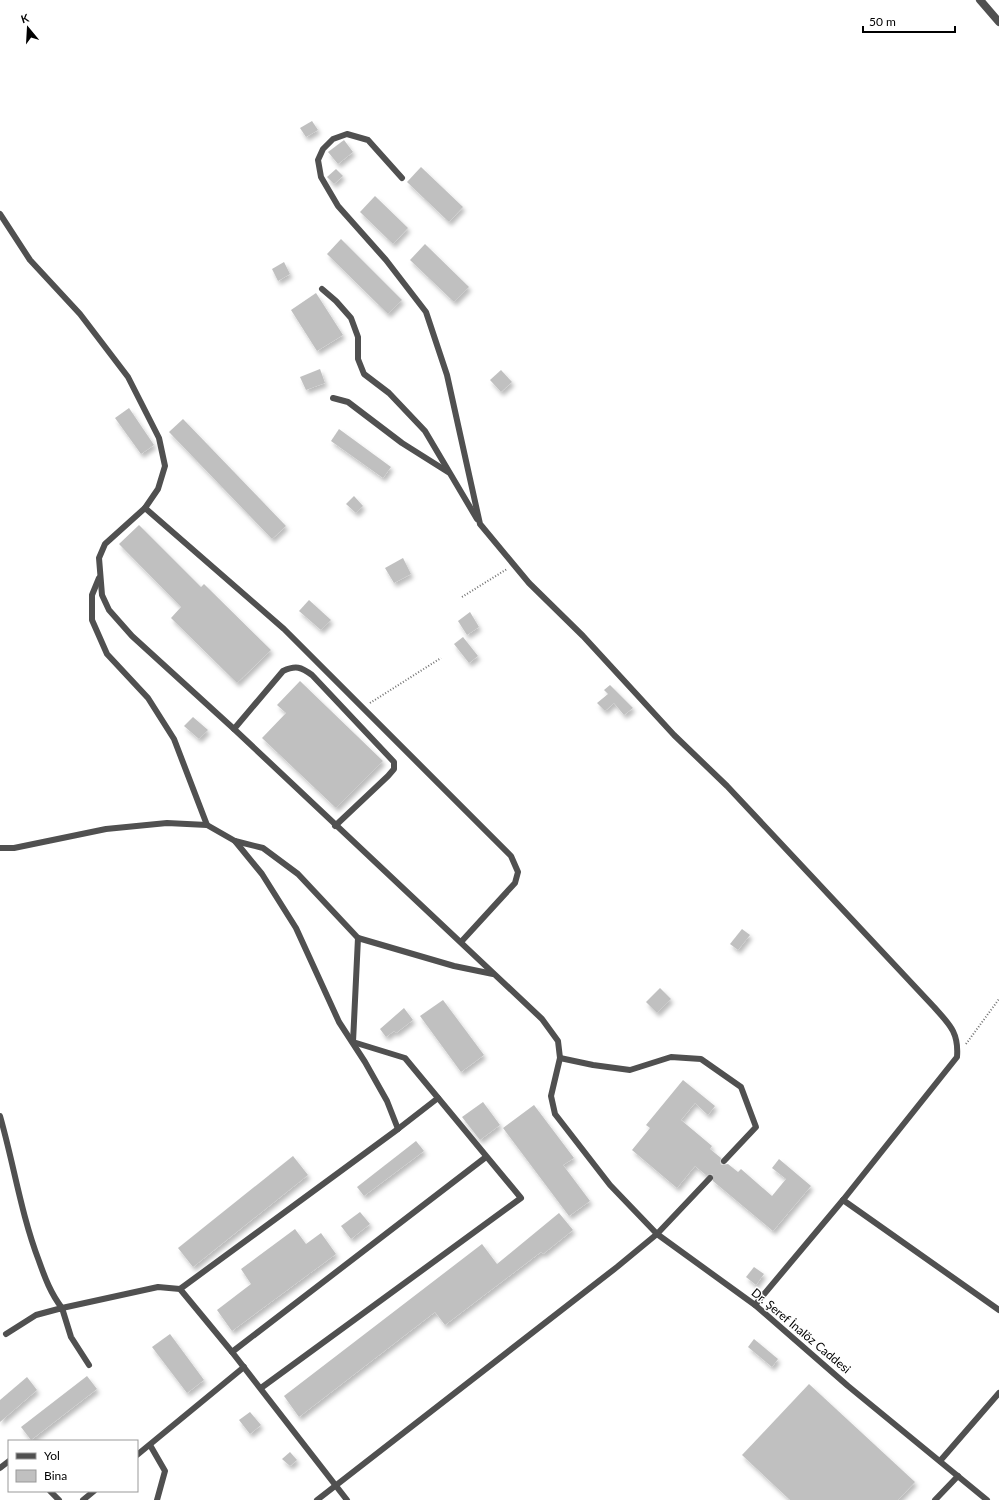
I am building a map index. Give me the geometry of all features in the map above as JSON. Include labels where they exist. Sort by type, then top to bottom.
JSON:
[{"type":"street","points":[[980,0],[999,22]]},
{"type":"lane","points":[[402,178],[368,140],[347,134],[333,138],[323,149],[318,160],[321,178],[338,206],[386,260],[426,312],[447,374],[480,524]]},
{"type":"lane","points":[[0,214],[30,260],[80,314],[128,377],[160,438],[165,466],[158,489],[145,508],[105,544],[99,558],[99,577],[102,596],[109,610],[132,636],[234,729],[335,826],[542,1019],[558,1041],[560,1058],[630,1070],[671,1057],[701,1059],[741,1088],[756,1127],[724,1161]]},
{"type":"lane","points":[[322,289],[336,301],[351,318],[358,337],[358,359],[364,374],[389,393],[425,431],[480,524],[513,565],[529,583],[583,636],[674,735],[727,786],[934,1007],[949,1024],[958,1042],[957,1057],[755,1305]]},
{"type":"lane","points":[[333,398],[348,402],[402,443],[449,473]]},
{"type":"lane","points":[[145,508],[284,629],[364,707],[511,856],[518,872],[515,882],[461,942]]},
{"type":"lane","points":[[99,577],[92,595],[92,620],[107,654],[148,698],[174,739],[207,825]]},
{"type":"lane","points":[[234,729],[283,671],[292,667],[302,667],[312,675],[394,762],[394,770],[335,826]]},
{"type":"lane","points":[[0,848],[14,848],[106,829],[167,823],[207,825],[235,841],[262,848],[298,874],[358,938],[454,966],[494,974]]},
{"type":"lane","points":[[235,841],[262,874],[296,928],[339,1022],[353,1042],[387,1100],[398,1129]]},
{"type":"lane","points":[[353,1042],[358,938]]},
{"type":"lane","points":[[261,1388],[521,1198],[405,1058],[353,1042]]},
{"type":"lane","name":"Dr. Şeref İnalöz Caddesi","points":[[560,1058],[551,1096],[554,1114],[610,1185],[657,1234],[755,1305],[848,1386],[987,1500]]},
{"type":"lane","points":[[180,1289],[438,1098]]},
{"type":"lane","points":[[0,1116],[32,1241],[44,1276],[55,1299],[62,1308],[71,1337],[89,1365]]},
{"type":"lane","points":[[232,1352],[486,1157]]},
{"type":"lane","points":[[318,1500],[617,1267],[657,1234],[710,1178]]},
{"type":"lane","points":[[842,1200],[999,1310]]},
{"type":"lane","points":[[6,1334],[36,1315],[62,1308],[158,1286],[180,1289],[261,1388],[347,1500]]},
{"type":"lane","points":[[138,1454],[244,1367]]},
{"type":"lane","points":[[940,1461],[999,1393]]},
{"type":"lane","points":[[150,1445],[165,1471],[157,1500]]},
{"type":"lane","points":[[0,1468],[8,1462]]},
{"type":"lane","points":[[935,1500],[958,1476]]},
{"type":"lane","points":[[51,1492],[58,1500]]},
{"type":"lane","points":[[83,1500],[93,1492]]},
{"type":"path","points":[[462,597],[513,565]]},
{"type":"path","points":[[364,707],[441,658]]},
{"type":"path","points":[[957,1057],[999,999]]},
{"type":"building","points":[[312,121],[318,130],[306,137],[300,128]]},
{"type":"building","points":[[344,140],[353,152],[338,164],[328,152]]},
{"type":"building","points":[[421,167],[463,207],[449,222],[407,182]]},
{"type":"building","points":[[336,169],[343,176],[334,184],[327,177]]},
{"type":"building","points":[[375,196],[408,228],[393,244],[360,212]]},
{"type":"building","points":[[341,239],[402,300],[388,314],[327,254]]},
{"type":"building","points":[[425,244],[469,287],[454,302],[410,260]]},
{"type":"building","points":[[284,262],[290,274],[278,281],[272,269]]},
{"type":"building","points":[[316,293],[343,335],[317,351],[291,310]]},
{"type":"building","points":[[320,369],[325,383],[306,390],[300,377]]},
{"type":"building","points":[[501,370],[512,382],[501,392],[490,380]]},
{"type":"building","points":[[129,408],[154,445],[141,454],[115,418]]},
{"type":"building","points":[[183,419],[286,526],[272,539],[169,432]]},
{"type":"building","points":[[339,429],[391,467],[383,478],[331,441]]},
{"type":"building","points":[[354,496],[363,506],[356,513],[346,504]]},
{"type":"building","points":[[139,525],[201,587],[204,584],[271,650],[237,683],[171,618],[181,607],[119,544]]},
{"type":"building","points":[[403,558],[411,574],[394,583],[385,568]]},
{"type":"building","points":[[309,600],[331,620],[321,630],[299,611]]},
{"type":"building","points":[[470,612],[479,627],[467,635],[458,621]]},
{"type":"building","points":[[463,637],[478,656],[469,663],[454,644]]},
{"type":"building","points":[[300,681],[383,761],[336,808],[262,738],[286,713],[277,705]]},
{"type":"building","points":[[610,685],[633,708],[624,715],[614,703],[605,711],[597,703],[608,694],[604,690]]},
{"type":"building","points":[[193,717],[208,730],[199,739],[184,726]]},
{"type":"building","points":[[742,929],[750,935],[738,950],[730,944]]},
{"type":"building","points":[[660,988],[671,999],[657,1013],[646,1002]]},
{"type":"building","points":[[443,1000],[484,1055],[461,1072],[420,1016]]},
{"type":"building","points":[[404,1008],[413,1020],[396,1033],[394,1031],[386,1037],[380,1029]]},
{"type":"building","points":[[683,1080],[715,1106],[708,1115],[695,1103],[681,1120],[712,1146],[710,1149],[721,1158],[721,1165],[728,1164],[738,1172],[741,1169],[772,1196],[786,1179],[772,1168],[779,1159],[811,1186],[773,1231],[713,1181],[713,1174],[706,1175],[695,1166],[677,1188],[632,1150],[650,1128],[646,1125]]},
{"type":"building","points":[[483,1102],[500,1125],[480,1140],[462,1117]]},
{"type":"building","points":[[534,1105],[574,1158],[563,1165],[590,1201],[569,1216],[503,1128]]},
{"type":"building","points":[[416,1141],[424,1151],[364,1196],[357,1187]]},
{"type":"building","points":[[293,1156],[308,1175],[193,1267],[178,1248]]},
{"type":"building","points":[[360,1212],[370,1224],[351,1239],[341,1226]]},
{"type":"building","points":[[559,1213],[573,1230],[543,1254],[541,1252],[445,1325],[435,1312],[299,1417],[284,1396],[482,1244],[497,1264]]},
{"type":"building","points":[[295,1229],[306,1244],[321,1233],[336,1254],[232,1331],[217,1310],[251,1284],[241,1269]]},
{"type":"building","points":[[754,1267],[764,1274],[756,1285],[746,1277]]},
{"type":"building","points":[[170,1334],[204,1380],[187,1393],[152,1347]]},
{"type":"building","points":[[754,1339],[778,1359],[772,1367],[748,1347]]},
{"type":"building","points":[[87,1376],[97,1389],[31,1440],[21,1427]]},
{"type":"building","points":[[27,1377],[37,1390],[0,1422],[0,1400]]},
{"type":"building","points":[[809,1384],[915,1482],[898,1500],[790,1500],[742,1455]]},
{"type":"building","points":[[250,1412],[261,1425],[250,1434],[239,1420]]},
{"type":"building","points":[[290,1452],[297,1460],[290,1466],[282,1459]]}]
